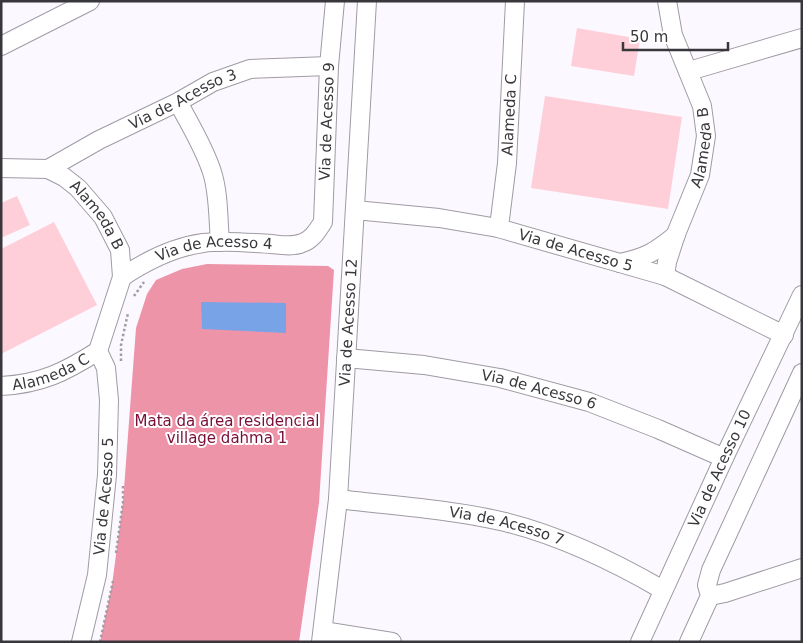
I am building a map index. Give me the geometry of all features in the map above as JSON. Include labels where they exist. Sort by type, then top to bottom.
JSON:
[{"type":"street","points":[[1,46],[90,1]]},
{"type":"street","name":"Via de Acesso 9","points":[[310,239],[316,234],[323,222],[329,66],[335,1]]},
{"type":"street","name":"Via de Acesso 12","points":[[322,636],[338,499],[366,1]]},
{"type":"street","name":"Alameda C","points":[[498,228],[507,163],[515,1]]},
{"type":"street","name":"Alameda B","points":[[665,276],[667,262],[676,234],[700,175],[706,136],[702,106],[673,35],[667,1]]},
{"type":"street","points":[[689,71],[802,38]]},
{"type":"street","name":"Via de Acesso 3","points":[[48,169],[98,140],[178,102],[213,82],[250,69],[329,66]]},
{"type":"street","points":[[178,102],[201,145],[212,173],[217,202],[220,242]]},
{"type":"street","name":"Alameda B","points":[[1,168],[48,169],[64,177],[78,188],[102,217],[120,250],[122,277],[98,351]]},
{"type":"street","name":"Via de Acesso 5","points":[[355,210],[439,218],[498,228],[665,276],[784,335]]},
{"type":"street","name":"Alameda B","points":[[617,263],[638,259],[651,254],[676,234]]},
{"type":"street","name":"Via de Acesso 4","points":[[122,277],[135,268],[176,249],[203,243],[287,245],[301,244],[310,239]]},
{"type":"street","name":"Via de Acesso 10","points":[[640,642],[724,458],[802,295]]},
{"type":"street","name":"Via de Acesso 5","points":[[81,642],[97,575],[107,476],[109,400],[106,368],[98,351]]},
{"type":"street","name":"Alameda C","points":[[1,386],[44,379],[69,369],[98,351]]},
{"type":"street","name":"Via de Acesso 6","points":[[346,358],[424,365],[500,378],[589,402],[724,458]]},
{"type":"street","points":[[689,642],[710,596],[707,585],[711,570],[802,373]]},
{"type":"street","name":"Via de Acesso 7","points":[[338,499],[432,509],[506,523],[558,538],[613,561],[663,590]]},
{"type":"street","points":[[710,596],[802,568]]},
{"type":"street","points":[[322,636],[392,642]]},
{"type":"path","points":[[132,298],[146,279]]},
{"type":"path","points":[[121,369],[121,345],[129,308]]},
{"type":"shaded area","points":[[577,28],[640,39],[634,76],[571,66]]},
{"type":"shaded area","points":[[545,96],[682,117],[668,209],[531,188]]},
{"type":"shaded area","points":[[17,196],[30,225],[1,238],[1,203]]},
{"type":"shaded area","points":[[54,222],[97,305],[1,354],[1,249]]},
{"type":"green space","name":"Mata da área residencial village dahma 1","points":[[207,264],[328,266],[334,270],[319,503],[299,642],[100,642],[112,585],[123,502],[136,328],[147,294],[156,280],[182,269]]},
{"type":"water","points":[[201,302],[286,303],[286,333],[202,329]]}]
